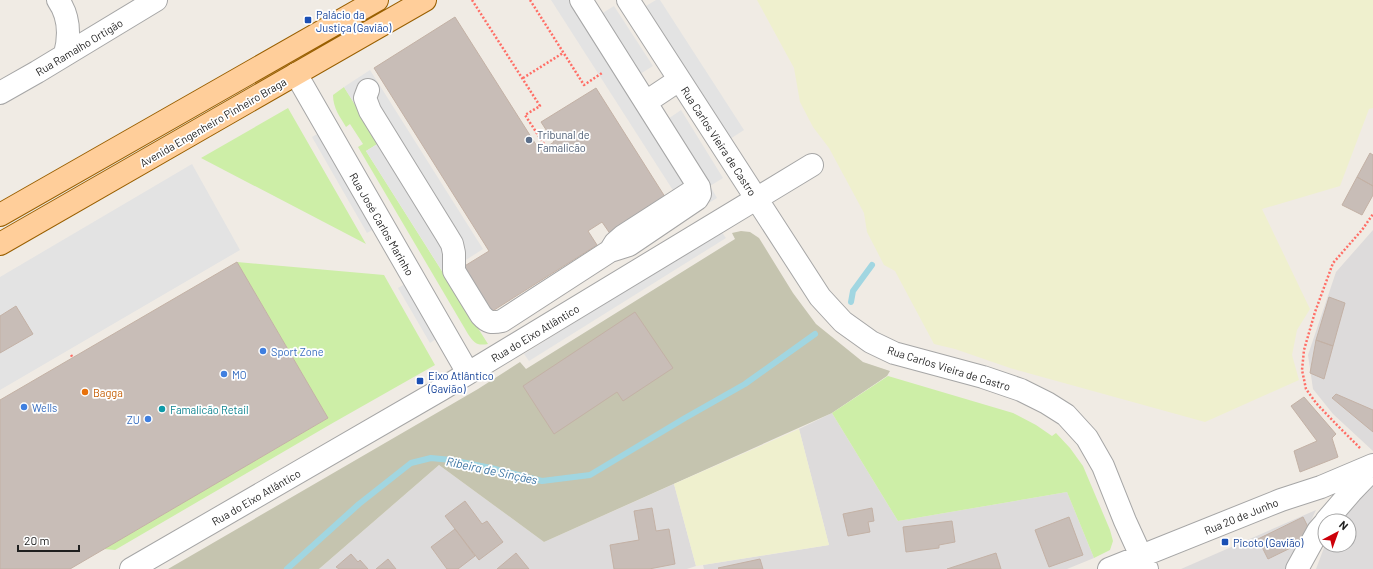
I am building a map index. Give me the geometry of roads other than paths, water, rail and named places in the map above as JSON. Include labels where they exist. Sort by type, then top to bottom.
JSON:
[{"type":"main road","points":[[0,215],[377,0]]},
{"type":"main road","name":"Avenida Engenheiro Pinheiro Braga","points":[[0,244],[425,0]]},
{"type":"street","points":[[58,0],[67,19],[69,40],[65,54]]},
{"type":"street","name":"Rua Ramalho Ortigão","points":[[0,93],[156,0]]},
{"type":"street","points":[[368,90],[365,98],[370,111],[452,244],[454,253],[454,271],[481,315],[487,322],[492,323],[502,321],[610,251],[629,245],[697,199],[700,194],[699,187],[581,0]]},
{"type":"street","name":"Rua Carlos Vieira de Castro","points":[[628,0],[820,297],[843,322],[866,338],[894,353],[983,377],[1021,390],[1047,403],[1066,415],[1088,438],[1103,466],[1125,521],[1144,562]]},
{"type":"street","name":"Rua José Carlos Marinho","points":[[296,74],[468,373]]},
{"type":"street","points":[[646,102],[679,80]]},
{"type":"street","name":"Rua do Eixo Atlântico","points":[[131,569],[468,373],[812,165]]},
{"type":"street","name":"Rua 20 de Junho","points":[[1109,569],[1144,562],[1281,500],[1321,486],[1367,457]]},
{"type":"street","points":[[1333,513],[1373,469]]},
{"type":"street","points":[[1321,486],[1323,513]]},
{"type":"street","points":[[1297,569],[1317,535]]},
{"type":"waterway","name":"Ribeira de Sinçães","points":[[851,302],[853,291],[872,265]]},
{"type":"waterway","name":"Ribeira de Sinçães","points":[[287,569],[359,504],[411,463],[431,458],[451,460],[542,481],[590,475],[745,384],[815,334]]},
{"type":"place","name":"Palácio da Justiça (Gavião)","points":[[308,20]]},
{"type":"place","name":"Tribunal de Famalicão","points":[[529,140]]},
{"type":"place","name":"Sport Zone","points":[[263,351]]},
{"type":"place","name":"MO","points":[[224,374]]},
{"type":"place","name":"Eixo Atlântico (Gavião)","points":[[420,381]]},
{"type":"place","name":"Bagga","points":[[85,392]]},
{"type":"place","name":"Wells","points":[[24,407]]},
{"type":"place","name":"Famalicão Retail","points":[[162,409]]},
{"type":"place","name":"ZU","points":[[148,419]]},
{"type":"place","name":"Picoto (Gavião)","points":[[1225,542]]}]
